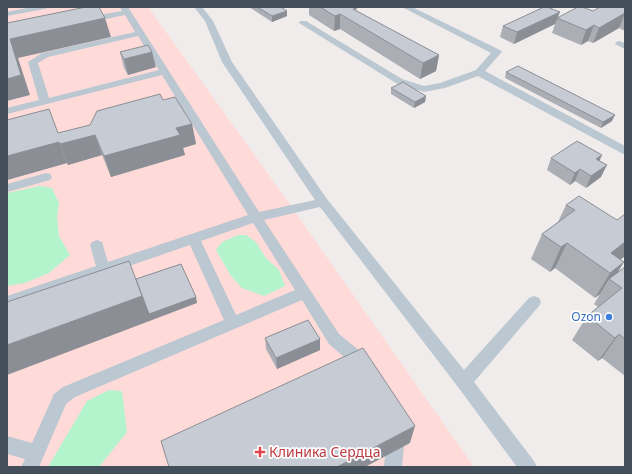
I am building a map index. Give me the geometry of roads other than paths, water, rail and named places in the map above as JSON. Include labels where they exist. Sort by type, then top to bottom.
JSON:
[{"type":"lane","points":[[7,14],[45,7]]},
{"type":"lane","points":[[198,7],[209,21],[228,62],[323,202],[464,382],[528,467]]},
{"type":"lane","points":[[303,23],[399,81],[424,89],[442,86],[479,72],[497,52],[406,7]]},
{"type":"lane","points":[[82,21],[125,9],[164,72],[178,102],[256,217],[334,339],[365,364],[373,378]]},
{"type":"lane","points":[[45,102],[33,62],[45,55],[140,33]]},
{"type":"lane","points":[[7,111],[164,72]]},
{"type":"lane","points":[[479,72],[625,152]]},
{"type":"lane","points":[[7,188],[46,177]]},
{"type":"lane","points":[[7,302],[256,217],[323,202]]},
{"type":"lane","points":[[194,239],[233,324]]},
{"type":"lane","points":[[97,245],[103,269]]},
{"type":"lane","points":[[7,445],[33,460],[60,399],[69,392],[304,293]]},
{"type":"lane","points":[[464,382],[534,302]]},
{"type":"lane","points":[[393,467],[397,419]]},
{"type":"place","name":"Ozon","points":[[609,317]]},
{"type":"place","name":"Клиника Сердца","points":[[260,452]]}]
